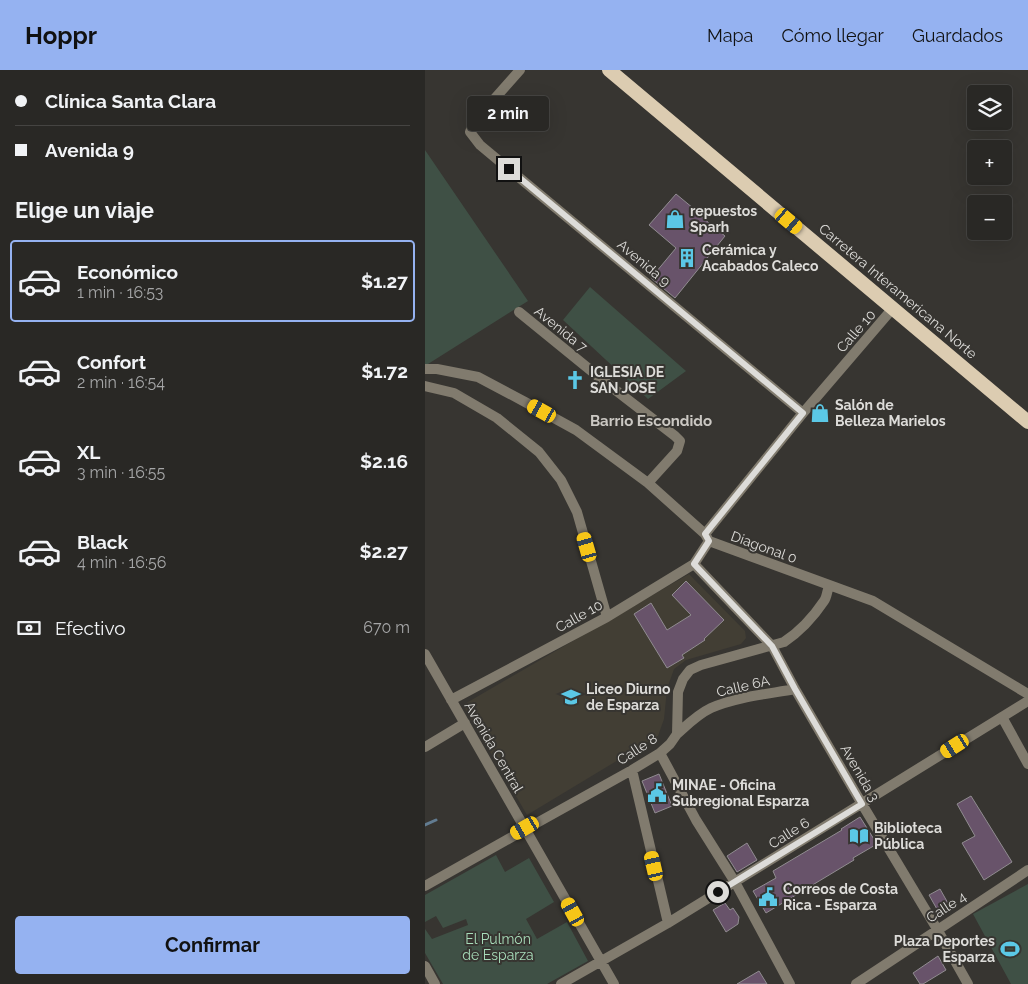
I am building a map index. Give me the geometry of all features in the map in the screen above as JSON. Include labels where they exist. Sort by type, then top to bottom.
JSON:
[{"type":"highway","name":"Carretera Interamericana Norte","points":[[609,70],[1028,422]]},
{"type":"street","name":"Avenida 9","points":[[520,70],[473,123],[470,132],[480,144],[803,413]]},
{"type":"street","name":"Calle 10","points":[[451,700],[607,616],[694,564],[707,537],[803,413],[893,308]]},
{"type":"street","name":"Avenida 7","points":[[519,312],[680,441],[677,451],[648,483]]},
{"type":"street","name":"Diagonal 0","points":[[425,369],[437,369],[477,377],[576,430],[648,483],[707,537],[829,586],[873,601],[1028,694]]},
{"type":"street","points":[[425,386],[454,393],[497,418],[539,452],[561,480],[577,512],[607,616]]},
{"type":"street","name":"Avenida 3","points":[[694,564],[772,646],[795,689],[968,984]]},
{"type":"street","name":"Calle 8","points":[[425,886],[660,753],[677,734],[678,692],[683,679],[690,670],[701,665],[784,642],[792,637],[825,599],[829,586]]},
{"type":"street","name":"Avenida Central","points":[[425,654],[614,984]]},
{"type":"street","name":"Calle 6A","points":[[677,734],[710,708],[733,701],[795,689]]},
{"type":"street","name":"Calle 6","points":[[561,984],[668,924],[1028,701]]},
{"type":"street","points":[[1002,717],[1028,764]]},
{"type":"street","points":[[425,747],[465,723]]},
{"type":"street","points":[[660,753],[696,820],[735,882],[790,984]]},
{"type":"street","points":[[632,770],[668,924]]},
{"type":"street","name":"Calle 4","points":[[856,984],[1028,870]]},
{"type":"street","points":[[425,966],[435,984]]},
{"type":"shaded area","name":"Liceo Diurno de Esparza","points":[[689,574],[745,631],[746,638],[741,644],[686,660],[674,669],[667,689],[664,719],[658,736],[527,815],[463,705]]},
{"type":"green space","points":[[425,150],[528,301],[428,364],[425,364]]},
{"type":"green space","points":[[590,287],[686,371],[648,399],[563,320]]},
{"type":"green space","name":"El Pulmón de Esparza","points":[[496,855],[505,872],[529,858],[554,902],[526,919],[537,939],[567,922],[588,961],[547,984],[443,984],[425,953],[425,929],[432,939],[468,925],[466,919],[443,928],[436,916],[425,922],[425,895]]},
{"type":"green space","name":"Plaza Deportes Esparza","points":[[1028,884],[1028,984],[1011,984],[973,914]]},
{"type":"building","name":"Cerámica y Acabados Caleco","points":[[676,194],[725,236],[675,298],[651,278],[676,248],[649,225]]},
{"type":"building","points":[[686,581],[724,620],[705,640],[682,655],[684,658],[667,668],[634,614],[651,603],[667,630],[691,615],[672,595]]},
{"type":"building","name":"MINAE - Oficina Subregional Esparza","points":[[659,774],[672,806],[655,813],[642,781]]},
{"type":"building","points":[[971,796],[1012,862],[984,880],[962,843],[975,836],[957,804]]},
{"type":"building","points":[[860,817],[877,844],[766,913],[753,891],[776,878],[773,871],[842,830]]},
{"type":"building","points":[[747,843],[757,860],[737,872],[727,856]]},
{"type":"building","points":[[940,889],[949,905],[938,911],[929,895]]},
{"type":"building","points":[[725,903],[730,910],[733,908],[739,917],[738,924],[726,932],[713,910]]},
{"type":"building","points":[[938,956],[946,970],[920,984],[913,973]]},
{"type":"building","points":[[759,971],[767,984],[737,984]]},
{"type":"waterway","points":[[425,825],[436,820]]},
{"type":"place","name":"repuestos Sparh","points":[[675,219]]},
{"type":"place","name":"Cerámica y Acabados Caleco","points":[[687,258]]},
{"type":"place","name":"IGLESIA DE SAN JOSE","points":[[575,380]]},
{"type":"place","name":"Salón de Belleza Marielos","points":[[820,413]]},
{"type":"place","name":"Liceo Diurno de Esparza","points":[[571,697]]},
{"type":"place","name":"MINAE - Oficina Subregional Esparza","points":[[657,793]]},
{"type":"place","name":"Biblioteca Pública","points":[[859,836]]},
{"type":"place","name":"Correos de Costa Rica - Esparza","points":[[768,897]]},
{"type":"place","name":"Plaza Deportes Esparza","points":[[1010,949]]},
{"type":"district","name":"Barrio Escondido","points":[[651,421]]},
{"type":"route","points":[[509,169],[803,413],[705,534],[709,541],[694,564],[772,646],[862,804],[718,892]]}]
